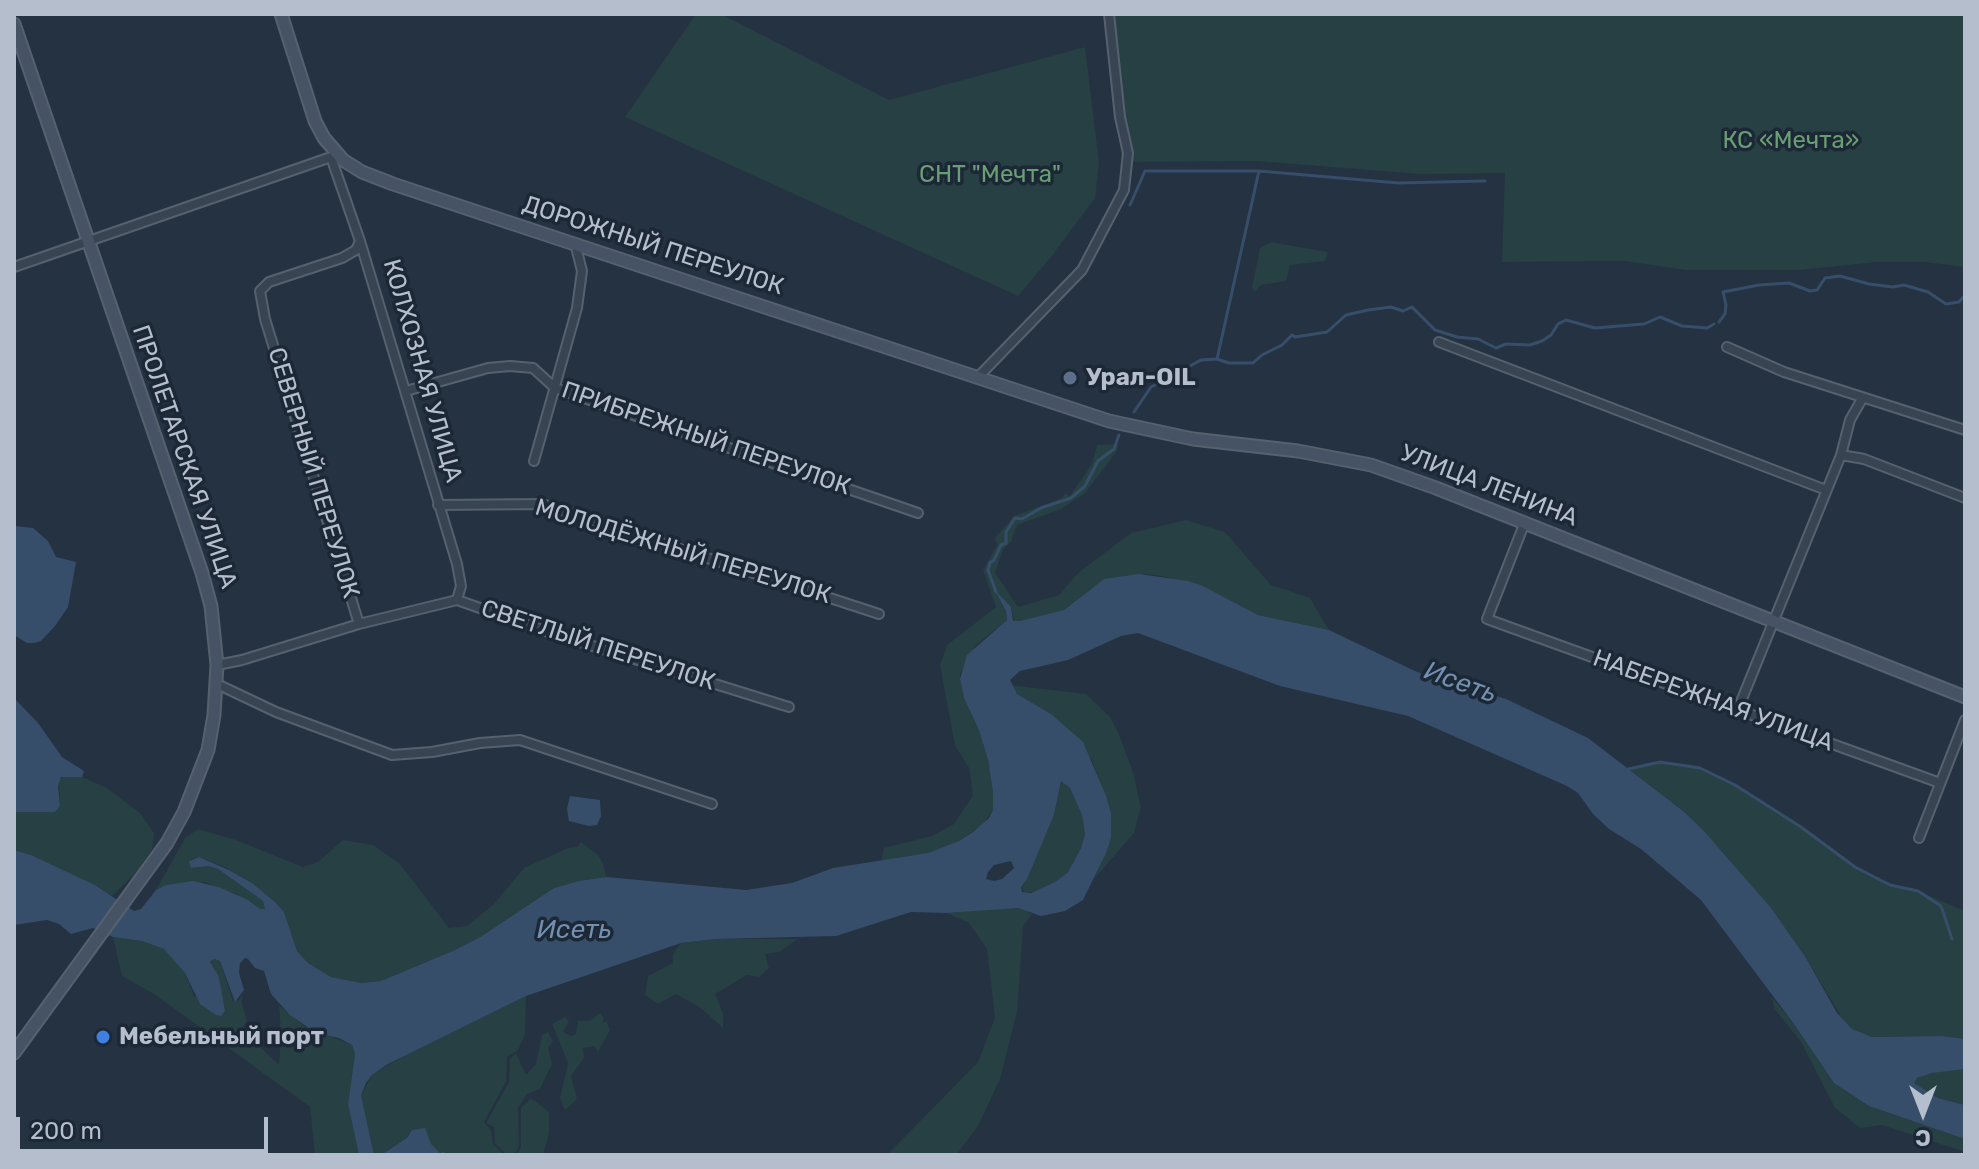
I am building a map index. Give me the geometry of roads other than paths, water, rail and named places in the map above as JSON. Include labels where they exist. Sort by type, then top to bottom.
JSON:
[{"type":"main road","name":"ДОРОЖНЫЙ ПЕРЕУЛОК","points":[[281,14],[315,121],[333,154],[362,172],[979,376]]},
{"type":"main road","name":"ПРОЛЕТАРСКАЯ УЛИЦА","points":[[14,24],[202,573],[211,606],[217,665],[208,750],[199,777],[167,843],[14,1053]]},
{"type":"main road","name":"УЛИЦА ЛЕНИНА","points":[[979,376],[1130,427],[1371,465],[1525,522],[1965,697]]},
{"type":"street","points":[[979,376],[1082,270],[1124,190],[1128,153],[1120,117],[1109,14]]},
{"type":"street","points":[[14,267],[333,154]]},
{"type":"street","name":"КОЛХОЗНАЯ УЛИЦА","points":[[333,154],[457,564],[461,586],[457,600]]},
{"type":"street","name":"СЕВЕРНЫЙ ПЕРЕУЛОК","points":[[217,665],[359,624],[265,319],[260,291],[269,282],[342,258],[356,250],[360,241]]},
{"type":"street","points":[[534,461],[577,308],[582,271],[575,243]]},
{"type":"street","points":[[1439,342],[1826,490]]},
{"type":"street","points":[[1727,347],[1784,372],[1965,430]]},
{"type":"street","name":"ПРИБРЕЖНЫЙ ПЕРЕУЛОК","points":[[406,391],[462,373],[510,366],[533,368],[555,388],[918,513]]},
{"type":"street","points":[[1738,709],[1841,455],[1850,420],[1862,399]]},
{"type":"street","points":[[1841,455],[1864,459],[1965,498]]},
{"type":"street","name":"МОЛОДЁЖНЫЙ ПЕРЕУЛОК","points":[[438,505],[542,504],[879,614]]},
{"type":"street","name":"НАБЕРЕЖНАЯ УЛИЦА","points":[[1525,522],[1487,619],[1940,783]]},
{"type":"street","name":"СВЕТЛЫЙ ПЕРЕУЛОК","points":[[359,624],[457,600],[554,634],[789,707]]},
{"type":"street","points":[[217,684],[276,712],[392,755],[520,740],[712,804]]},
{"type":"street","points":[[1919,838],[1965,720]]},
{"type":"water","points":[[14,526],[33,528],[48,541],[56,557],[76,562],[68,607],[41,641],[34,643],[27,643],[14,635]]},
{"type":"water","name":"Исеть","points":[[1139,574],[1188,581],[1258,615],[1329,630],[1417,672],[1506,699],[1588,738],[1703,830],[1771,908],[1806,958],[1837,1013],[1852,1029],[1872,1037],[1943,1036],[1965,1039],[1965,1069],[1932,1073],[1917,1078],[1914,1083],[1938,1098],[1965,1105],[1965,1139],[1869,1106],[1834,1083],[1701,900],[1641,849],[1609,829],[1578,793],[1408,716],[1280,686],[1138,633],[1121,636],[1068,660],[1020,671],[1010,680],[1017,694],[1051,714],[1083,742],[1111,813],[1111,838],[1106,853],[1083,900],[1065,911],[1041,916],[1018,908],[911,912],[836,936],[716,939],[681,943],[526,996],[388,1064],[372,1075],[361,1095],[374,1155],[359,1155],[348,1104],[355,1054],[352,1045],[339,1038],[316,1033],[290,1015],[271,994],[264,971],[255,968],[248,959],[240,963],[239,973],[244,990],[235,1002],[220,961],[214,959],[210,962],[219,977],[225,1011],[221,1016],[200,1004],[185,973],[164,949],[142,941],[113,937],[93,928],[71,934],[59,924],[47,920],[14,925],[14,850],[95,885],[134,911],[141,909],[156,890],[166,885],[193,881],[219,887],[265,909],[263,901],[218,869],[209,866],[191,868],[189,861],[199,857],[252,883],[275,902],[284,912],[297,951],[308,963],[331,977],[361,983],[381,981],[455,950],[482,936],[554,888],[579,881],[606,877],[746,890],[792,883],[833,868],[928,853],[973,832],[989,818],[993,810],[988,760],[979,730],[964,698],[960,679],[967,655],[1007,620],[1006,611],[994,589],[1011,607],[1013,621],[1020,621],[1064,610],[1104,579]],"holes":[[[1061,781],[1070,788],[1082,815],[1085,834],[1081,848],[1068,872],[1055,882],[1031,893],[1022,892],[1021,887],[1054,815]],[[1011,861],[1014,868],[1002,879],[986,879],[994,865]]]},
{"type":"water","points":[[14,698],[38,723],[62,757],[84,771],[82,777],[61,777],[58,786],[60,806],[55,812],[14,812]]},
{"type":"water","points":[[570,796],[600,800],[601,816],[597,825],[569,821],[567,809]]},
{"type":"water","points":[[425,1128],[431,1144],[446,1155],[374,1155],[384,1153],[407,1138],[412,1130]]},
{"type":"waterway","points":[[1130,205],[1145,171],[1259,171],[1217,359]]},
{"type":"waterway","points":[[1259,171],[1398,183],[1485,181]]},
{"type":"waterway","points":[[1719,322],[1725,314],[1723,292],[1789,283],[1810,291],[1817,290],[1825,278],[1840,276],[1869,284],[1904,285],[1928,292],[1946,304],[1959,302],[1965,295]]},
{"type":"waterway","points":[[1134,412],[1151,387],[1159,383],[1180,382],[1181,371],[1201,360],[1253,363],[1292,335],[1327,332],[1346,315],[1368,310],[1391,307],[1403,311],[1412,307],[1435,330],[1478,339],[1496,348],[1506,344],[1530,345],[1542,341],[1566,320],[1595,328],[1644,324],[1660,317],[1682,326],[1707,328],[1714,324]]},
{"type":"waterway","points":[[996,592],[988,570],[1001,545],[1006,543],[1006,532],[1015,518],[1022,519],[1041,508],[1071,498],[1085,486],[1098,461],[1114,449],[1119,435]]},
{"type":"waterway","points":[[1624,770],[1660,762],[1700,768],[1735,785],[1801,827],[1855,867],[1890,885],[1918,891],[1941,906],[1952,939]]},
{"type":"place","name":"Урал-OIL","points":[[1070,378]]},
{"type":"place","name":"Мебельный порт","points":[[103,1037]]},
{"type":"park label","name":"КС «Мечта»","points":[[1791,141]]},
{"type":"park label","name":"СНТ \"Мечта\"","points":[[990,175]]}]
